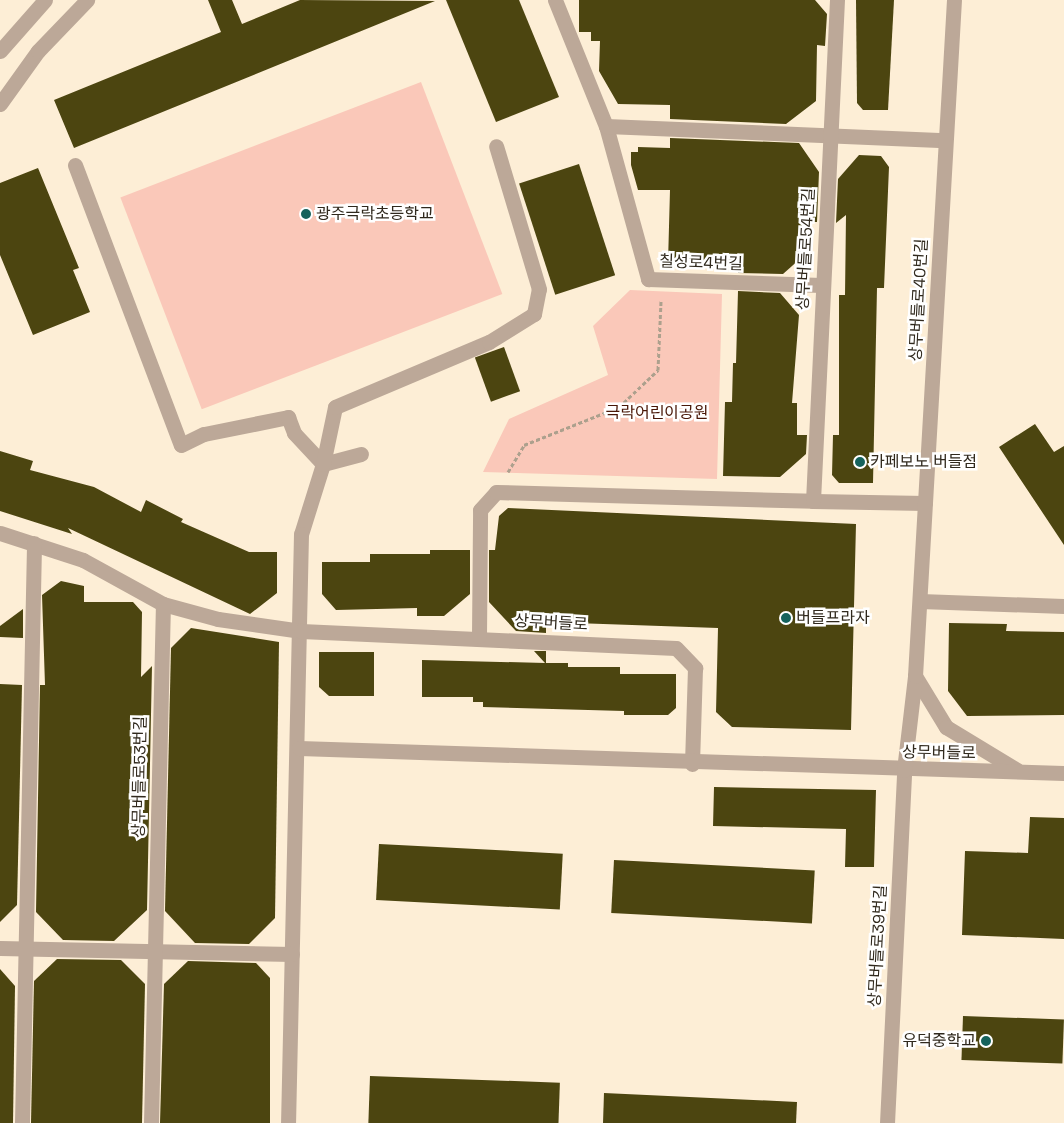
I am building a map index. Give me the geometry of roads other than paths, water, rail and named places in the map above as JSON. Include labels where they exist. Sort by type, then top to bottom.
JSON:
[{"type":"street","points":[[0,51],[45,0]]},
{"type":"street","points":[[0,104],[38,51],[87,0]]},
{"type":"street","name":"칠성로4번길","points":[[555,0],[606,126],[648,279],[821,285]]},
{"type":"street","name":"상무버들로54번길","points":[[813,501],[821,285],[837,0]]},
{"type":"street","name":"상무버들로40번길","points":[[904,770],[915,676],[920,601],[954,0]]},
{"type":"street","points":[[606,126],[829,132],[945,140]]},
{"type":"street","points":[[288,1123],[299,748],[301,534],[323,464],[335,408],[489,342],[534,314],[539,289],[496,146]]},
{"type":"street","points":[[75,165],[180,445],[204,434],[288,417],[294,433],[323,464]]},
{"type":"street","points":[[323,464],[360,454]]},
{"type":"street","points":[[479,636],[480,510],[496,492],[925,504]]},
{"type":"street","points":[[0,533],[34,543],[117,576],[163,604],[218,619],[301,631]]},
{"type":"street","points":[[22,1123],[34,543]]},
{"type":"street","points":[[920,601],[1064,606]]},
{"type":"street","name":"상무버들로53번길","points":[[151,1123],[163,604]]},
{"type":"street","name":"상무버들로","points":[[301,631],[479,636],[676,648],[695,668],[692,764]]},
{"type":"street","points":[[915,676],[946,727],[1021,772]]},
{"type":"street","name":"상무버들로","points":[[299,748],[692,764],[1064,773]]},
{"type":"street","name":"상무버들로39번길","points":[[887,1123],[904,770]]},
{"type":"street","points":[[0,948],[292,954]]},
{"type":"place","name":"광주극락초등학교","points":[[306,214]]},
{"type":"place","name":"카페보노 버들점","points":[[860,462]]},
{"type":"place","name":"버들프라자","points":[[786,618]]},
{"type":"place","name":"유덕중학교","points":[[986,1041]]},
{"type":"park label","name":"극락어린이공원","points":[[657,413]]}]
